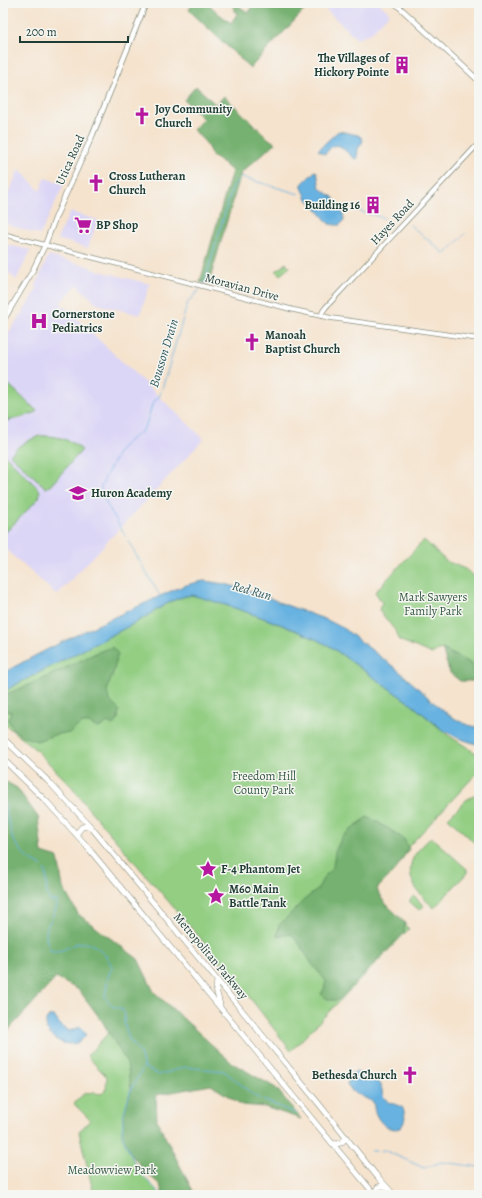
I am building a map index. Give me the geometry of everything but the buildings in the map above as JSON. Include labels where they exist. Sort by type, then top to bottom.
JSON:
[{"type":"main road","name":"Utica Road","points":[[3,321],[32,272],[45,245],[146,3]]},
{"type":"main road","points":[[395,3],[479,82]]},
{"type":"main road","name":"Metropolitan Parkway","points":[[3,738],[91,827],[394,1195]]},
{"type":"main road","points":[[3,759],[42,797],[76,834],[374,1194],[378,1187],[386,1187]]},
{"type":"main road","points":[[76,834],[82,827],[91,827]]},
{"type":"main road","points":[[217,980],[216,993],[222,1010]]},
{"type":"main road","points":[[331,1142],[334,1144],[340,1143],[346,1137]]},
{"type":"street","name":"Hayes Road","points":[[321,316],[323,311],[479,143]]},
{"type":"street","name":"Moravian Drive","points":[[3,234],[280,307],[321,316],[479,340]]},
{"type":"shaded area","points":[[319,3],[379,3],[390,13],[371,33],[357,39]]},
{"type":"shaded area","points":[[19,169],[40,191],[45,178],[64,184],[40,235],[3,223],[3,206]]},
{"type":"shaded area","points":[[70,212],[98,220],[88,248],[57,239]]},
{"type":"shaded area","points":[[3,244],[31,250],[16,280],[3,267]]},
{"type":"shaded area","name":"Huron Academy","points":[[48,256],[150,284],[140,315],[97,304],[77,285],[60,303],[204,439],[57,595],[3,547],[3,341],[32,298]]},
{"type":"green space","points":[[193,3],[208,3],[231,23],[237,14],[231,3],[234,3],[249,13],[253,3],[283,3],[286,6],[289,3],[311,3],[250,68],[189,10]]},
{"type":"green space","points":[[196,86],[216,105],[224,96],[275,143],[241,173],[210,279],[213,285],[200,282],[232,171],[213,157],[205,142],[193,130],[203,119],[184,100]]},
{"type":"green space","points":[[286,263],[290,267],[280,275],[276,271]]},
{"type":"green space","points":[[7,383],[37,411],[26,416],[7,421],[7,418],[3,418]]},
{"type":"green space","points":[[39,436],[62,438],[82,450],[50,486],[46,488],[10,455],[23,444]]},
{"type":"green space","points":[[3,453],[39,489],[40,493],[39,498],[4,534]]},
{"type":"green space","name":"Mark Sawyers Family Park","points":[[424,540],[446,561],[465,569],[479,580],[479,668],[443,649],[432,654],[399,640],[397,633],[379,610],[382,602],[375,592]]},
{"type":"green space","name":"Freedom Hill County Park","points":[[192,595],[269,620],[331,647],[411,704],[448,735],[479,755],[479,771],[368,890],[409,929],[291,1051],[237,981],[88,808],[72,787],[35,749],[3,723],[3,692],[135,623],[170,602]]},
{"type":"green space","points":[[112,647],[118,654],[108,687],[108,696],[113,705],[119,710],[116,723],[112,725],[107,722],[98,728],[89,723],[83,723],[71,733],[57,734],[37,741],[22,736],[13,729],[8,720],[11,712],[3,709],[3,697],[98,652]]},
{"type":"green space","points":[[442,649],[479,668],[479,678],[474,681],[460,681],[450,673]]},
{"type":"green space","points":[[3,780],[17,788],[38,817],[42,853],[58,858],[63,888],[78,914],[138,959],[154,992],[232,1063],[276,1088],[301,1119],[265,1107],[242,1105],[211,1085],[156,1095],[157,1121],[195,1195],[163,1195],[160,1185],[145,1171],[131,1154],[122,1135],[123,1116],[131,1089],[127,1063],[102,1021],[79,990],[56,978],[3,1036]]},
{"type":"green space","points":[[479,793],[479,847],[448,818],[466,800]]},
{"type":"green space","points":[[367,817],[404,839],[409,849],[397,868],[377,889],[385,903],[405,923],[404,932],[339,999],[327,999],[321,994],[326,981],[291,934],[277,936],[279,925],[304,900],[317,890],[324,877],[333,867],[335,852],[342,837]]},
{"type":"green space","points":[[431,837],[467,869],[467,873],[434,908],[414,885],[410,871],[414,856]]},
{"type":"green space","points":[[414,896],[424,906],[419,910],[409,901]]},
{"type":"green space","name":"Meadowview Park","points":[[125,1015],[140,1053],[122,1135],[138,1171],[160,1193],[160,1195],[94,1195],[79,1132],[90,1120],[74,1104],[85,1093],[101,1094],[106,1089],[107,1077],[87,1056]]},
{"type":"water","points":[[339,131],[358,135],[362,138],[363,141],[358,149],[357,159],[337,145],[331,147],[325,154],[318,150]]},
{"type":"water","points":[[315,171],[317,172],[320,188],[334,198],[335,206],[343,213],[344,221],[340,225],[329,224],[306,198],[302,184]]},
{"type":"water","name":"Red Run","points":[[204,581],[225,584],[258,593],[327,620],[343,628],[399,671],[452,717],[465,724],[479,728],[479,745],[458,738],[443,730],[411,704],[331,647],[300,632],[269,620],[192,595],[170,602],[135,623],[3,692],[3,673],[71,638],[164,594],[187,585]]},
{"type":"water","points":[[50,1016],[54,1016],[60,1025],[67,1030],[70,1031],[80,1027],[86,1034],[80,1041],[72,1044],[56,1040],[46,1028],[46,1022]]},
{"type":"water","points":[[356,1072],[377,1080],[381,1085],[383,1096],[388,1102],[402,1107],[405,1118],[400,1128],[395,1129],[387,1127],[383,1124],[375,1113],[373,1102],[352,1091],[347,1084],[350,1074]]},
{"type":"waterway","name":"Bousson Drain","points":[[204,284],[231,192],[241,177],[299,194]]},
{"type":"waterway","points":[[358,211],[384,218]]},
{"type":"waterway","points":[[410,225],[445,254],[465,234]]},
{"type":"waterway","name":"Bousson Drain","points":[[104,479],[121,448],[142,431],[147,422],[153,402],[159,397],[162,389],[188,302],[200,289]]},
{"type":"waterway","name":"Bousson Drain","points":[[104,481],[101,487],[102,496],[126,537]]},
{"type":"waterway","name":"Bousson Drain","points":[[128,541],[160,596]]},
{"type":"waterway","points":[[3,801],[13,840],[27,858],[40,865],[46,871],[47,894],[50,901],[57,901],[56,910],[47,926],[46,931],[46,939],[51,951],[63,950],[78,943],[90,944],[99,949],[107,957],[112,967],[108,977],[105,997],[112,1006],[122,1009],[125,1015],[124,1022],[129,1039],[140,1053],[144,1067],[131,1089],[123,1116],[122,1135],[138,1171],[160,1193],[160,1195]]},
{"type":"waterway","points":[[144,1067],[159,1075],[185,1067],[224,1071],[256,1097],[297,1114]]},
{"type":"waterway","points":[[380,1151],[384,1150],[424,1168],[442,1162],[479,1167]]},
{"type":"waterway","points":[[371,1151],[376,1151]]},
{"type":"place","name":"The Villages of Hickory Pointe","points":[[402,65]]},
{"type":"place","name":"Joy Community Church","points":[[142,116]]},
{"type":"place","name":"Cross Lutheran Church","points":[[96,183]]},
{"type":"place","name":"Building 16","points":[[373,205]]},
{"type":"place","name":"BP Shop","points":[[83,225]]},
{"type":"place","name":"Cornerstone Pediatrics","points":[[39,321]]},
{"type":"place","name":"Manoah Baptist Church","points":[[252,342]]},
{"type":"place","name":"Huron Academy","points":[[78,493]]},
{"type":"place","name":"F-4 Phantom Jet","points":[[208,869]]},
{"type":"place","name":"M60 Main Battle Tank","points":[[216,896]]},
{"type":"place","name":"Bethesda Church","points":[[410,1075]]}]
